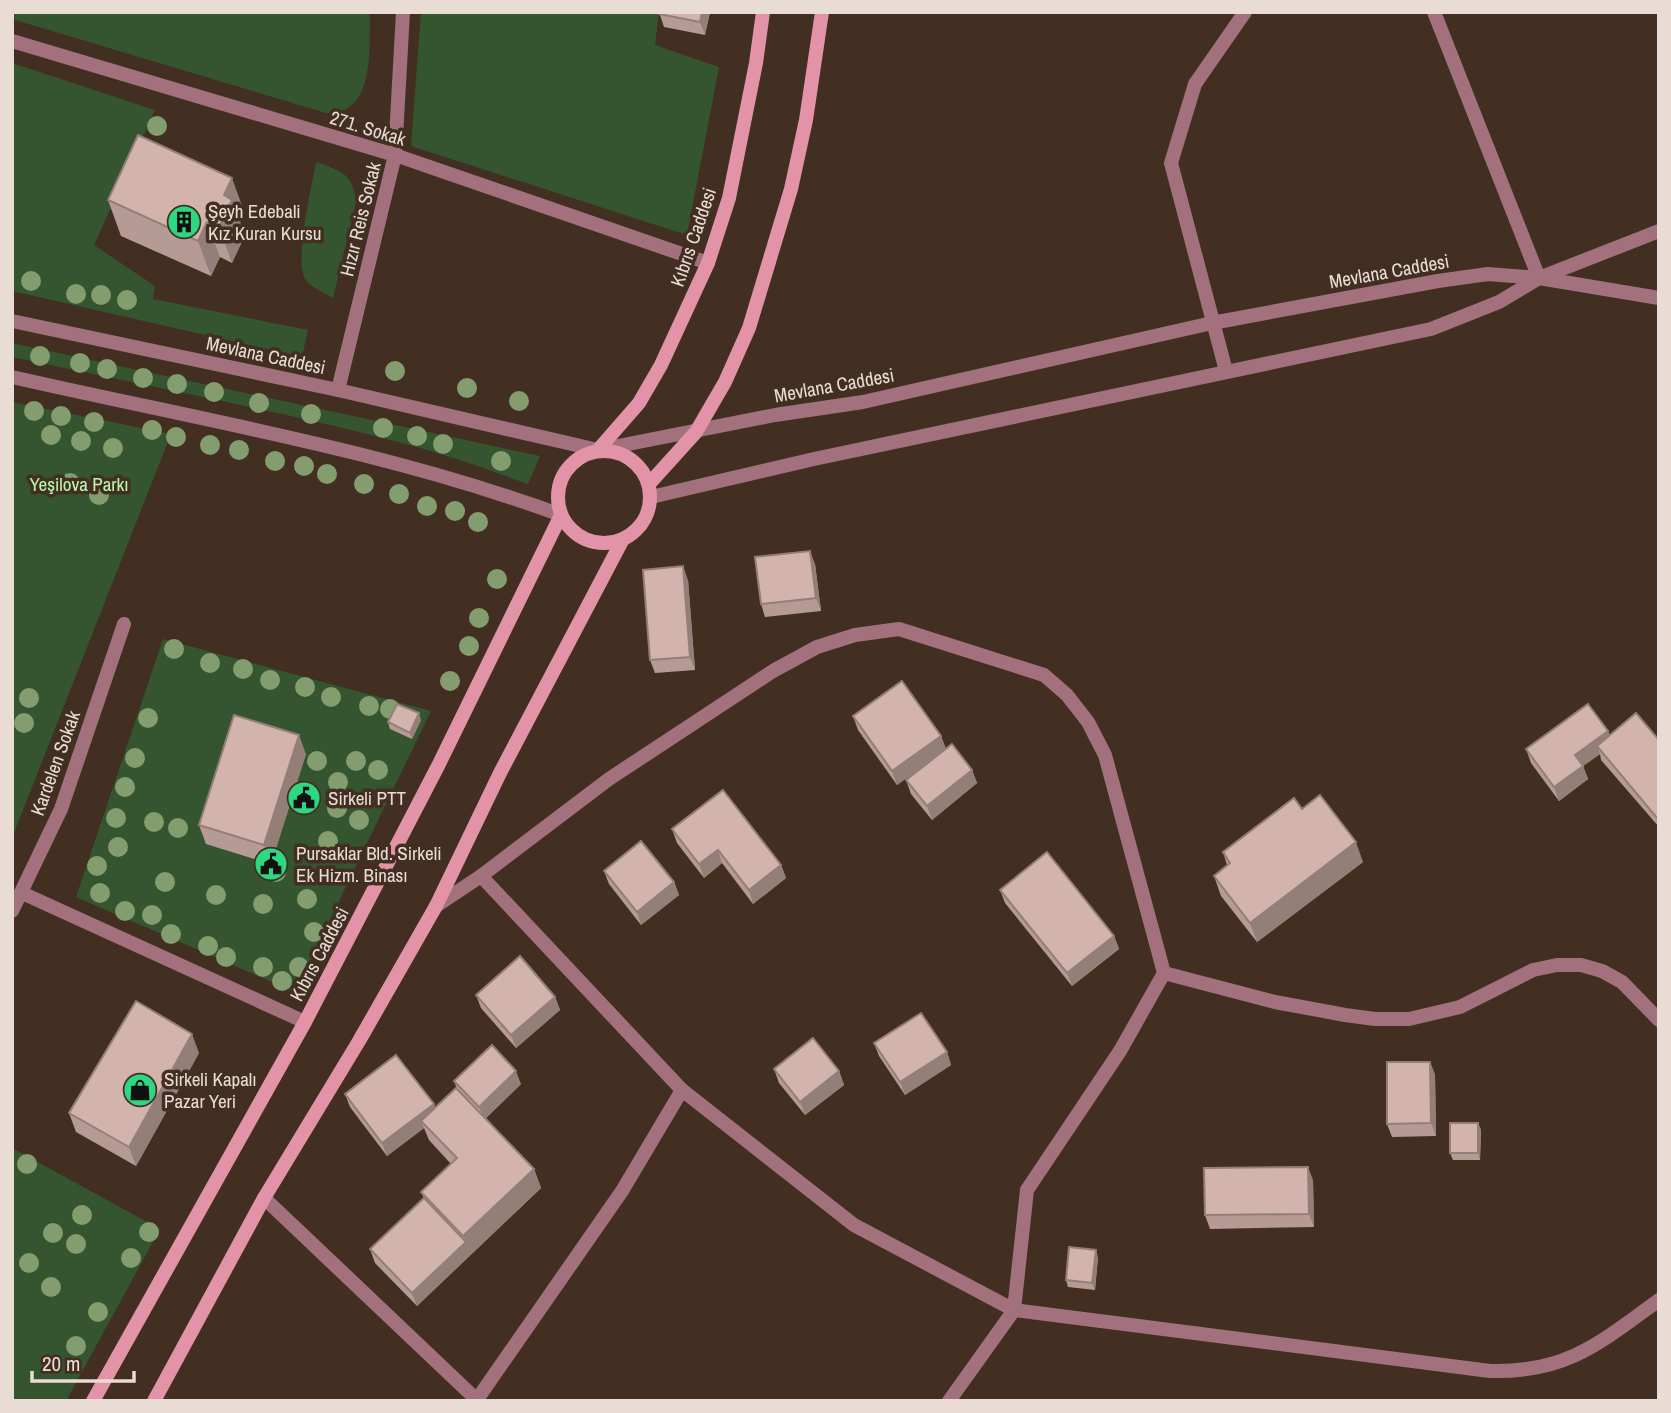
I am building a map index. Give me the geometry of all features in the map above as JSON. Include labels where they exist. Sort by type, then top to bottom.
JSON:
[{"type":"main road","name":"Kıbrıs Caddesi","points":[[598,450],[639,403],[661,365],[708,263],[729,198],[756,63],[763,12]]},
{"type":"main road","points":[[650,490],[696,432],[725,382],[749,328],[791,189],[806,120],[822,12]]},
{"type":"main road","points":[[598,450],[624,455],[644,472],[650,490],[649,510],[643,522],[623,539],[608,543],[594,542],[569,527],[561,515],[558,501],[559,486],[565,473],[574,462],[598,450]]},
{"type":"main road","name":"Kıbrıs Caddesi","points":[[93,1401],[305,1022],[439,766],[561,515]]},
{"type":"main road","points":[[154,1401],[264,1198],[359,1041],[436,906],[500,773],[623,539]]},
{"type":"street","name":"Hızır Reis Sokak","points":[[338,390],[395,156],[403,12]]},
{"type":"street","points":[[1226,371],[1171,163],[1195,84],[1245,12]]},
{"type":"street","points":[[1434,12],[1539,278]]},
{"type":"street","name":"271. Sokak","points":[[12,41],[395,156],[708,263]]},
{"type":"street","name":"Mevlana Caddesi","points":[[12,321],[338,390],[598,450],[775,415],[863,402],[1212,323],[1488,274],[1539,278],[1659,230]]},
{"type":"street","points":[[650,490],[800,462],[1431,329],[1499,302],[1539,278],[1659,298]]},
{"type":"street","points":[[12,377],[352,452],[492,489],[561,515]]},
{"type":"street","name":"Kardelen Sokak","points":[[12,911],[61,809],[124,624]]},
{"type":"street","points":[[436,906],[481,876],[609,779],[773,671],[817,647],[855,635],[899,629],[1044,675],[1066,695],[1088,722],[1105,755],[1164,973],[1120,1051],[1027,1190],[1014,1310],[949,1401]]},
{"type":"street","points":[[481,876],[682,1090],[855,1225],[1014,1310],[1511,1372],[1553,1365],[1581,1354],[1659,1300]]},
{"type":"street","points":[[22,892],[305,1022]]},
{"type":"street","points":[[1164,973],[1275,1002],[1375,1019],[1409,1019],[1460,1007],[1534,970],[1556,965],[1581,965],[1602,971],[1622,982],[1659,1020]]},
{"type":"street","points":[[264,1198],[477,1400],[622,1191],[682,1090]]},
{"type":"green space","points":[[12,12],[370,12],[366,78],[356,100],[348,108],[326,113],[12,19]]},
{"type":"green space","points":[[421,12],[659,12],[655,45],[719,67],[687,235],[411,146]]},
{"type":"green space","points":[[12,63],[155,110],[94,245],[155,286],[153,299],[308,330],[302,357],[12,291]]},
{"type":"green space","points":[[316,162],[344,174],[349,179],[356,202],[333,298],[309,283],[303,271],[302,242]]},
{"type":"green space","points":[[12,343],[540,456],[528,484],[434,452],[354,431],[12,357]]},
{"type":"green space","name":"Yeşilova Parkı","points":[[12,402],[171,434],[12,838]]},
{"type":"green space","points":[[163,639],[431,711],[295,992],[76,897]]},
{"type":"green space","points":[[12,1148],[160,1229],[66,1401],[12,1401]]},
{"type":"building","points":[[659,12],[702,12],[700,22]]},
{"type":"building","points":[[138,135],[232,178],[224,195],[232,200],[219,227],[207,222],[198,241],[108,200]]},
{"type":"building","points":[[810,551],[816,598],[761,604],[755,557]]},
{"type":"building","points":[[683,566],[690,657],[650,660],[643,570]]},
{"type":"building","points":[[902,681],[941,736],[892,771],[853,716]]},
{"type":"building","points":[[397,704],[419,713],[410,733],[388,722]]},
{"type":"building","points":[[1588,704],[1608,731],[1575,755],[1583,766],[1554,787],[1526,749]]},
{"type":"building","points":[[1636,713],[1659,740],[1657,818],[1597,746]]},
{"type":"building","name":"Pursaklar Bld. Sirkeli Ek Hizm. Binası","points":[[234,715],[299,735],[264,845],[199,825]]},
{"type":"building","points":[[952,744],[972,770],[927,806],[906,780]]},
{"type":"building","points":[[723,790],[781,865],[749,890],[718,850],[699,864],[672,829]]},
{"type":"building","points":[[1320,795],[1356,842],[1250,923],[1214,876],[1230,863],[1223,852],[1294,798],[1302,809]]},
{"type":"building","points":[[641,841],[674,882],[637,912],[604,871]]},
{"type":"building","points":[[1047,852],[1114,936],[1067,973],[1000,890]]},
{"type":"building","points":[[520,956],[555,997],[511,1035],[476,995]]},
{"type":"building","name":"Sirkeli Kapalı Pazar Yeri","points":[[136,1001],[192,1034],[129,1147],[69,1113]]},
{"type":"building","points":[[921,1013],[947,1052],[900,1082],[874,1043]]},
{"type":"building","points":[[813,1038],[839,1071],[800,1102],[774,1069]]},
{"type":"building","points":[[492,1045],[516,1071],[479,1107],[454,1081]]},
{"type":"building","points":[[396,1055],[434,1104],[382,1143],[345,1094]]},
{"type":"building","points":[[1387,1062],[1430,1062],[1431,1123],[1387,1124]]},
{"type":"building","points":[[456,1088],[534,1169],[463,1236],[421,1192],[457,1158],[421,1121]]},
{"type":"building","points":[[1450,1123],[1478,1123],[1478,1153],[1450,1153]]},
{"type":"building","points":[[1308,1167],[1309,1214],[1205,1215],[1204,1168]]},
{"type":"building","points":[[424,1198],[466,1242],[412,1293],[370,1249]]},
{"type":"building","points":[[1069,1247],[1096,1250],[1092,1283],[1066,1280]]},
{"type":"place","name":"Şeyh Edebali Kız Kuran Kursu","points":[[184,222]]},
{"type":"place","name":"Sirkeli PTT","points":[[304,798]]},
{"type":"place","name":"Pursaklar Bld. Sirkeli Ek Hizm. Binası","points":[[271,864]]},
{"type":"place","name":"Sirkeli Kapalı Pazar Yeri","points":[[140,1090]]}]
